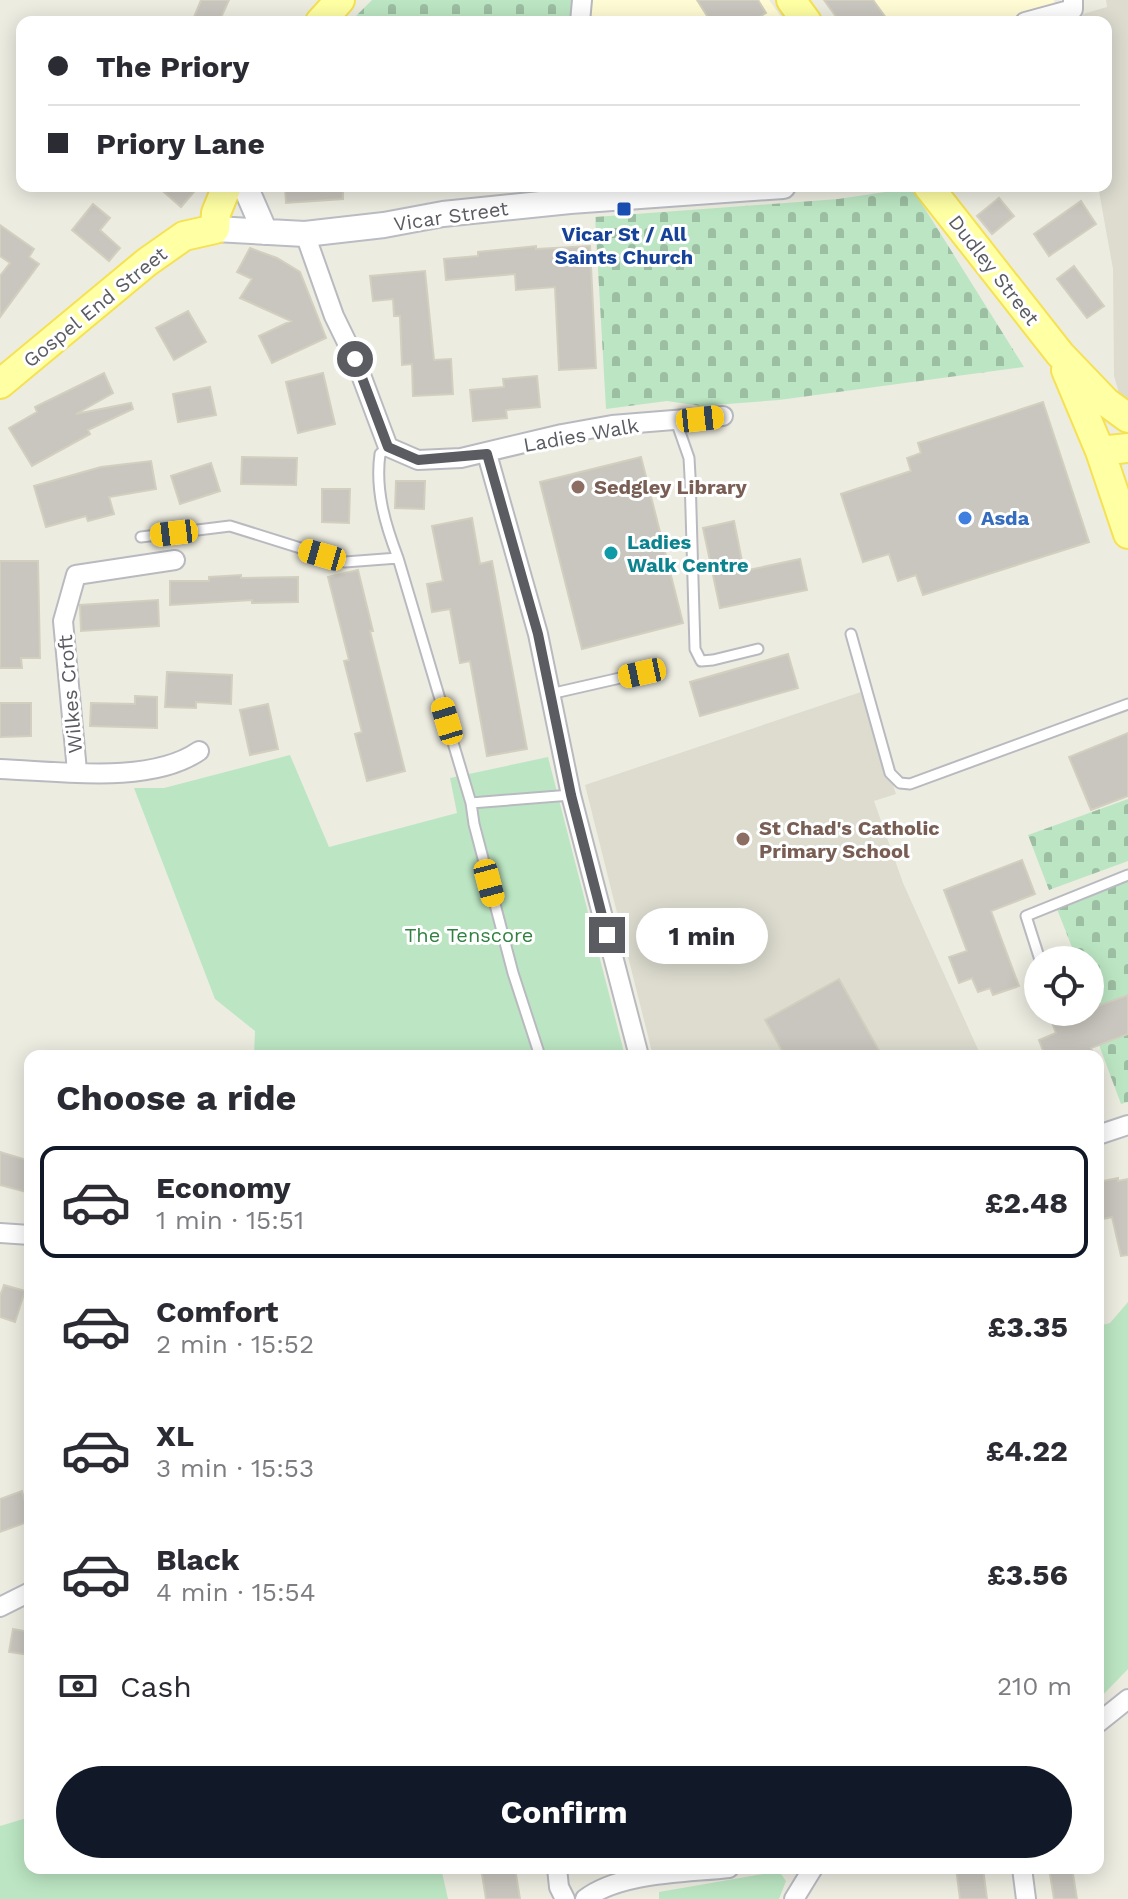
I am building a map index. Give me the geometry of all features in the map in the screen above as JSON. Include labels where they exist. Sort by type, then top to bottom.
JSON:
[{"type":"main road","points":[[325,16],[340,0]]},
{"type":"main road","points":[[203,232],[197,207],[207,192]]},
{"type":"main road","points":[[203,232],[216,213],[225,192]]},
{"type":"main road","points":[[248,192],[265,232]]},
{"type":"main road","name":"Vicar Street","points":[[203,232],[305,234],[384,225],[570,193],[606,192]]},
{"type":"main road","name":"Dudley Street","points":[[933,192],[1060,354]]},
{"type":"main road","name":"Gospel End Street","points":[[0,384],[147,262],[184,236],[203,232]]},
{"type":"main road","points":[[1060,354],[1106,402],[1128,418]]},
{"type":"main road","points":[[1060,354],[1114,449],[1128,534]]},
{"type":"street","points":[[1047,16],[1073,9],[1073,0]]},
{"type":"street","points":[[305,234],[334,316],[355,359],[388,447]]},
{"type":"street","name":"Ladies Walk","points":[[388,447],[418,460],[487,454],[612,425],[723,416]]},
{"type":"street","points":[[487,454],[538,634],[571,795],[637,1050]]},
{"type":"street","name":"Wilkes Croft","points":[[77,771],[63,621],[76,575],[175,560]]},
{"type":"street","points":[[0,769],[138,773],[186,760],[199,751]]},
{"type":"street","points":[[1104,1133],[1128,1125]]},
{"type":"street","points":[[0,1233],[24,1235]]},
{"type":"street","points":[[0,1607],[24,1595]]},
{"type":"street","points":[[1104,1718],[1128,1699]]},
{"type":"street","points":[[558,1874],[565,1899]]},
{"type":"street","points":[[585,1899],[603,1888],[629,1880],[679,1874]]},
{"type":"street","points":[[794,1899],[804,1874]]},
{"type":"street","points":[[1023,1874],[1026,1899]]},
{"type":"lane","points":[[676,421],[689,458],[695,649],[701,661],[758,649]]},
{"type":"lane","points":[[388,447],[380,454],[377,473],[386,526],[471,803],[513,973],[538,1050]]},
{"type":"lane","points":[[141,537],[230,526],[345,562],[398,558]]},
{"type":"lane","points":[[851,634],[890,773],[900,783],[910,784],[1128,704]]},
{"type":"lane","points":[[550,694],[642,673]]},
{"type":"lane","points":[[471,803],[571,795]]},
{"type":"lane","points":[[1036,946],[1026,916],[1128,875]]},
{"type":"shaded area","points":[[591,0],[769,0],[781,16],[590,16]]},
{"type":"shaded area","points":[[823,0],[1054,0],[1056,16],[835,16]]},
{"type":"shaded area","points":[[1106,0],[1128,0],[1128,404],[1119,393],[1114,376],[1113,269],[1099,192],[1112,192],[1112,16],[1082,16],[1107,7]]},
{"type":"shaded area","name":"St Chad's Catholic Primary School","points":[[861,692],[896,794],[874,801],[903,883],[978,1050],[651,1050],[585,785]]},
{"type":"green space","points":[[372,0],[573,0],[572,16],[356,16]]},
{"type":"green space","points":[[885,192],[915,192],[1024,367],[779,400],[701,406],[667,401],[606,409],[595,217],[838,199]]},
{"type":"green space","name":"The Tenscore","points":[[290,755],[329,847],[457,813],[450,778],[548,757],[623,1050],[254,1050],[255,1031],[215,999],[134,788],[164,788]]},
{"type":"green space","points":[[1128,799],[1128,861],[1049,890],[1028,835]]},
{"type":"green space","points":[[1128,877],[1128,995],[1104,1004],[1104,946],[1072,946],[1055,904]]},
{"type":"green space","points":[[1128,1034],[1128,1102],[1121,1104],[1104,1058],[1104,1050],[1099,1045]]},
{"type":"green space","points":[[1128,1302],[1128,1669],[1104,1694],[1104,1324],[1110,1323]]},
{"type":"green space","points":[[24,1819],[24,1874],[442,1874],[448,1899],[0,1899],[0,1826]]},
{"type":"green space","points":[[763,1874],[781,1874],[786,1881],[779,1899],[659,1899],[659,1892]]},
{"type":"building","points":[[201,0],[229,0],[222,16],[194,16]]},
{"type":"building","points":[[697,0],[758,0],[766,13],[761,16],[707,16]]},
{"type":"building","points":[[824,0],[873,0],[885,16],[836,16]]},
{"type":"building","points":[[164,192],[194,192],[181,207]]},
{"type":"building","points":[[285,192],[343,192],[343,199],[286,203]]},
{"type":"building","points":[[999,198],[1014,216],[992,234],[977,216]]},
{"type":"building","points":[[1081,201],[1096,224],[1049,256],[1034,234]]},
{"type":"building","points":[[93,204],[110,218],[100,230],[120,248],[109,261],[72,230]]},
{"type":"building","points":[[0,225],[34,249],[29,257],[39,264],[0,317],[0,276],[10,263],[0,256]]},
{"type":"building","points":[[536,246],[536,249],[590,246],[596,368],[559,370],[555,287],[516,290],[515,274],[446,280],[444,259]]},
{"type":"building","points":[[250,248],[277,258],[300,272],[326,338],[272,363],[259,336],[291,321],[240,298],[252,279],[237,272]]},
{"type":"building","points":[[1074,266],[1104,306],[1087,318],[1057,279]]},
{"type":"building","points":[[425,271],[434,360],[451,359],[453,394],[413,396],[412,364],[402,365],[400,316],[394,316],[393,299],[373,301],[370,276]]},
{"type":"building","points":[[188,311],[206,342],[174,360],[156,328]]},
{"type":"building","points":[[104,373],[113,393],[76,414],[131,403],[133,409],[88,430],[90,434],[32,466],[9,428],[37,412],[35,407]]},
{"type":"building","points":[[323,373],[335,424],[298,433],[286,382]]},
{"type":"building","points":[[537,376],[540,407],[506,410],[507,418],[473,421],[470,390],[504,387],[503,379]]},
{"type":"building","points":[[210,387],[216,415],[178,422],[173,394]]},
{"type":"building","name":"Asda","points":[[1043,402],[1089,542],[923,595],[916,575],[898,581],[889,554],[863,562],[841,494],[911,471],[907,458],[921,453],[918,443]]},
{"type":"building","points":[[242,457],[297,458],[296,485],[241,484]]},
{"type":"building","name":"Ladies Walk Centre","points":[[641,457],[683,623],[582,649],[540,482]]},
{"type":"building","points":[[151,461],[156,489],[109,497],[114,514],[88,521],[86,516],[46,527],[34,486],[101,467]]},
{"type":"building","points":[[211,463],[220,491],[180,504],[171,476]]},
{"type":"building","points":[[396,481],[425,481],[424,509],[395,508]]},
{"type":"building","points":[[322,489],[350,489],[349,523],[322,522]]},
{"type":"building","points":[[472,518],[480,564],[492,561],[527,749],[487,756],[470,661],[460,663],[450,609],[432,612],[427,584],[443,581],[432,526]]},
{"type":"building","points":[[734,521],[744,571],[800,559],[807,590],[720,608],[703,528]]},
{"type":"building","points":[[0,561],[38,561],[40,658],[21,658],[22,668],[0,668]]},
{"type":"building","points":[[358,570],[405,771],[367,781],[355,734],[362,732],[344,661],[349,660],[328,577]]},
{"type":"building","points":[[241,575],[241,578],[298,577],[298,602],[252,603],[252,600],[170,605],[170,581],[209,581],[209,577]]},
{"type":"building","points":[[158,600],[159,626],[81,631],[80,605]]},
{"type":"building","points":[[788,654],[798,688],[700,716],[690,682]]},
{"type":"building","points":[[167,672],[232,675],[231,704],[196,702],[196,708],[165,707]]},
{"type":"building","points":[[135,696],[157,697],[157,728],[90,726],[91,703],[135,704]]},
{"type":"building","points":[[0,703],[31,703],[31,736],[0,737]]},
{"type":"building","points":[[268,704],[278,749],[250,755],[240,710]]},
{"type":"building","points":[[1128,733],[1128,796],[1091,810],[1069,757]]},
{"type":"building","points":[[1022,860],[1035,894],[991,911],[1019,986],[993,995],[990,988],[978,992],[972,978],[959,983],[949,957],[967,951],[944,890]]},
{"type":"building","points":[[839,979],[879,1050],[782,1050],[765,1020]]},
{"type":"building","points":[[1128,995],[1128,1034],[1092,1050],[1043,1050],[1039,1040],[1056,1033],[1053,1026],[1104,1026],[1104,1004]]},
{"type":"building","points":[[0,1152],[24,1159],[24,1191],[0,1185]]},
{"type":"building","points":[[1128,1179],[1128,1255],[1121,1256],[1112,1217],[1104,1219],[1104,1181]]},
{"type":"building","points":[[4,1285],[24,1291],[15,1322],[0,1317],[0,1296]]},
{"type":"building","points":[[22,1491],[24,1523],[0,1532],[0,1499]]},
{"type":"building","points":[[13,1629],[24,1631],[24,1654],[9,1652]]},
{"type":"building","points":[[482,1874],[516,1874],[520,1899],[486,1899]]},
{"type":"building","points":[[957,1874],[984,1874],[987,1899],[960,1899]]},
{"type":"building","points":[[1050,1874],[1073,1874],[1077,1899],[1054,1899]]},
{"type":"place","name":"Vicar St / All Saints Church","points":[[624,209]]},
{"type":"place","name":"Sedgley Library","points":[[578,487]]},
{"type":"place","name":"Asda","points":[[965,518]]},
{"type":"place","name":"Ladies Walk Centre","points":[[611,553]]},
{"type":"place","name":"St Chad's Catholic Primary School","points":[[743,839]]},
{"type":"route","points":[[355,359],[388,447],[418,460],[487,454],[538,634],[571,795],[607,935]]}]
